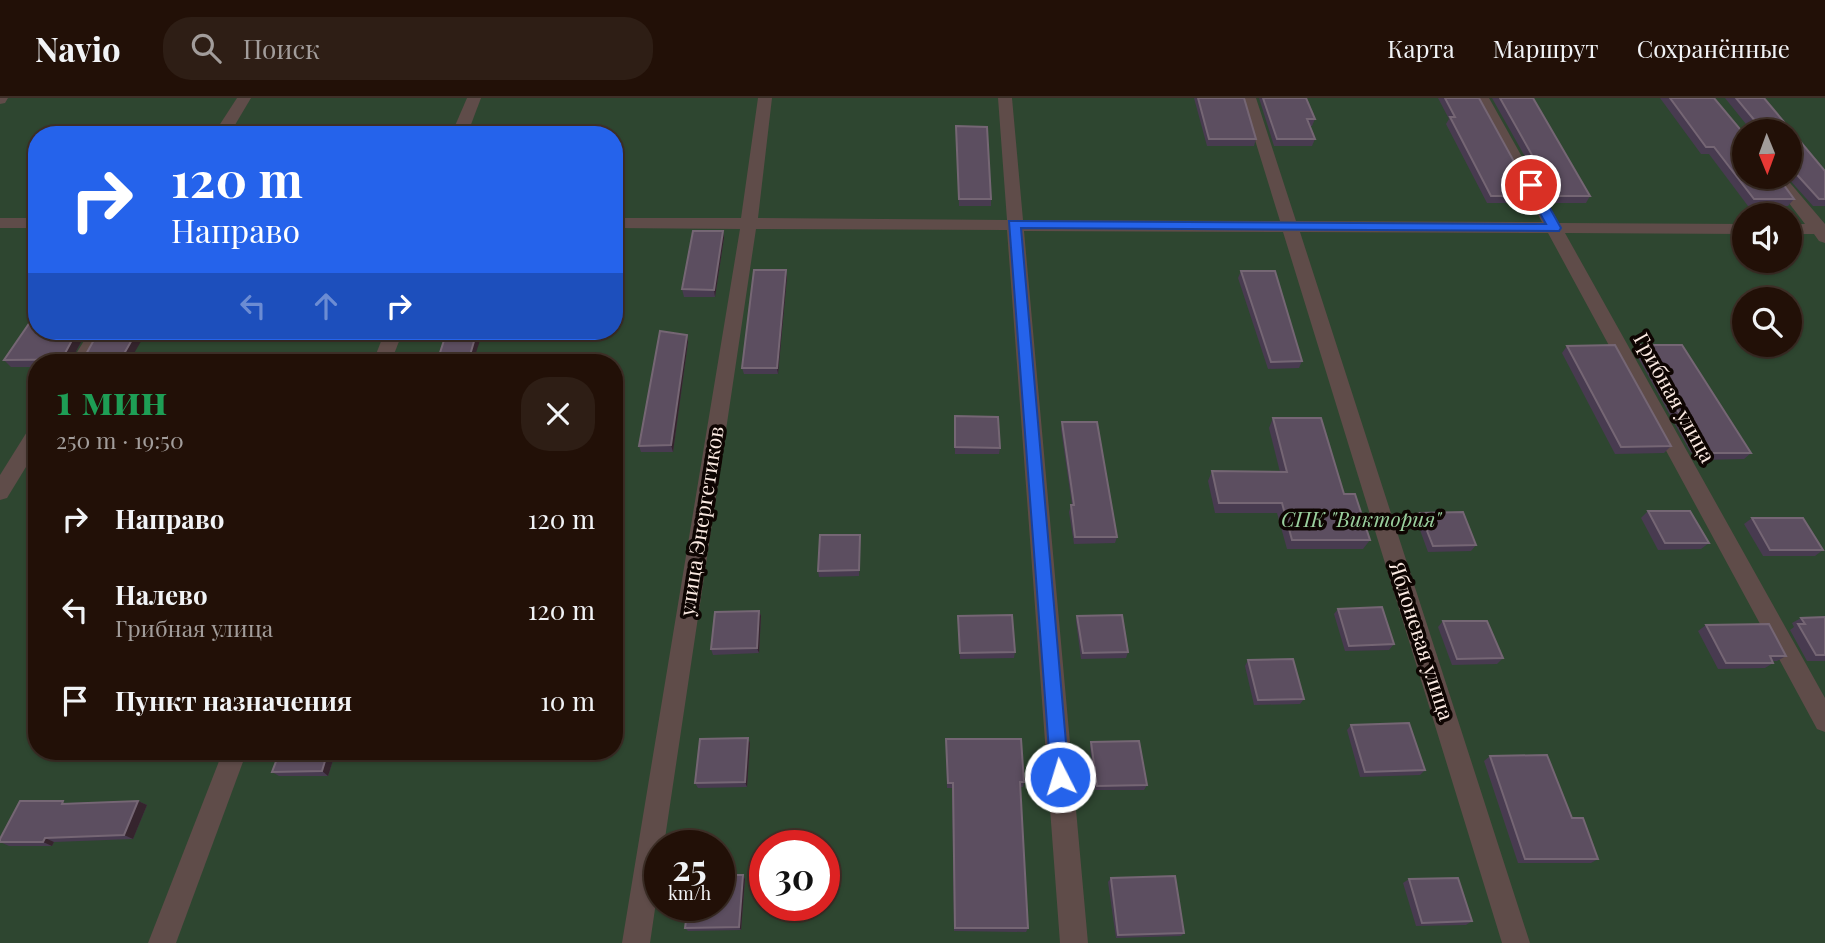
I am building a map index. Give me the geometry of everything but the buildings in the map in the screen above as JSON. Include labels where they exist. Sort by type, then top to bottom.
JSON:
[{"type":"street","points":[[227,126],[244,98]]},
{"type":"street","points":[[462,126],[474,98]]},
{"type":"street","name":"улица Энергетиков","points":[[636,943],[749,223],[765,98]]},
{"type":"street","points":[[1005,98],[1074,943]]},
{"type":"street","name":"Яблоневая улица","points":[[1249,98],[1516,943]]},
{"type":"street","name":"Грибная улица","points":[[1482,98],[1825,721]]},
{"type":"street","points":[[1787,189],[1823,232]]},
{"type":"street","points":[[0,223],[28,223]]},
{"type":"street","points":[[623,223],[1732,229]]},
{"type":"street","points":[[1802,230],[1823,232]]},
{"type":"street","points":[[0,492],[28,447]]},
{"type":"street","points":[[162,943],[232,760]]},
{"type":"green space","name":"СПК \"Виктория\"","points":[[0,98],[1825,98],[1825,943],[0,943]]},
{"type":"route","points":[[1060,777],[1014,224],[1555,228],[1531,185]]}]
